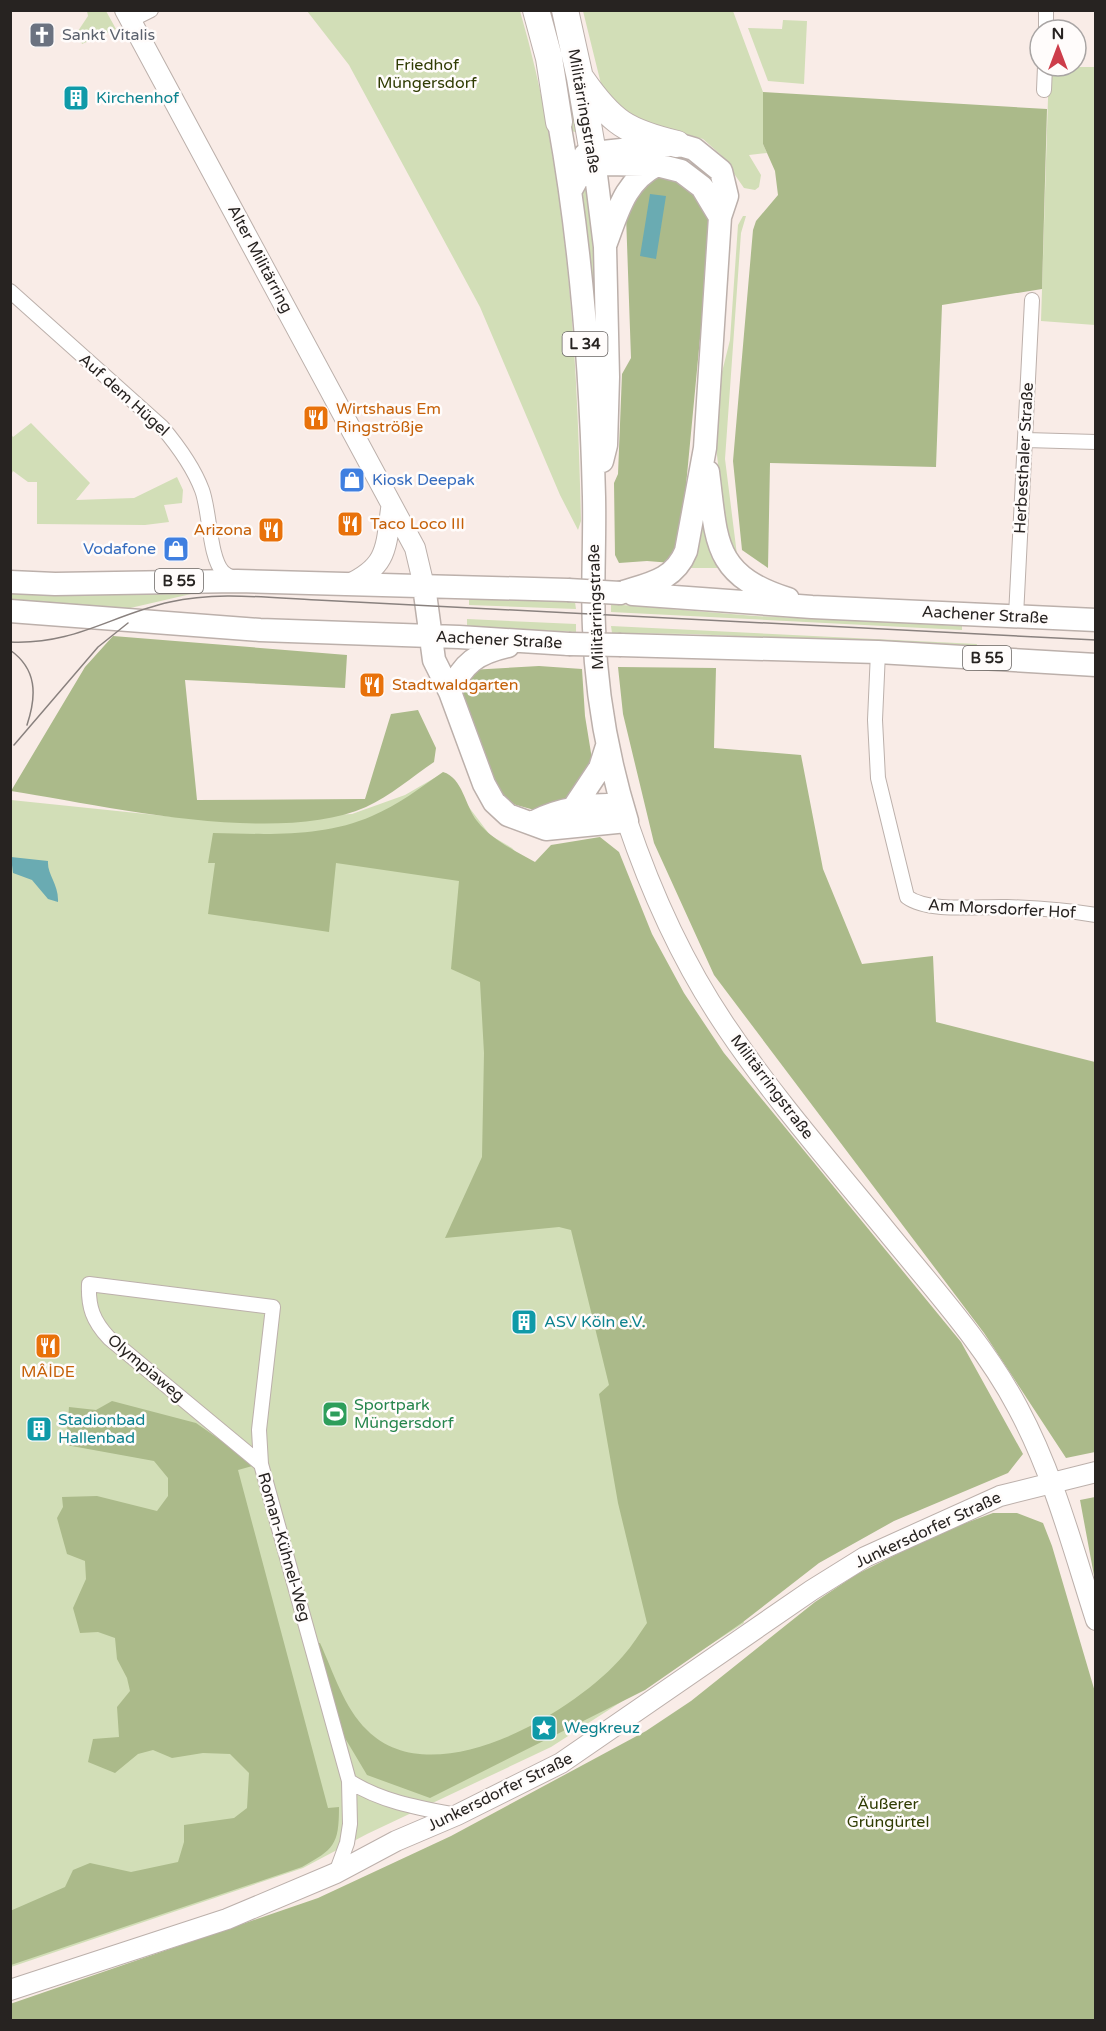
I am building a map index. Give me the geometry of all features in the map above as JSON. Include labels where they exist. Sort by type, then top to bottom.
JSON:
[{"type":"highway","name":"Militärringstraße","points":[[536,10],[549,57],[559,122]]},
{"type":"highway","name":"Militärringstraße","points":[[565,10],[594,159]]},
{"type":"highway","points":[[580,78],[594,98],[625,128],[677,144]]},
{"type":"main road","points":[[559,122],[577,151],[605,164],[657,165],[681,171],[692,177],[702,187],[720,217]]},
{"type":"main road","name":"Militärringstraße","points":[[559,122],[571,190],[583,322],[594,498],[594,630],[607,746],[624,813]]},
{"type":"main road","points":[[571,190],[582,170],[609,149],[677,144],[694,149],[721,171],[727,196],[720,217],[705,448],[690,532],[680,565],[656,582],[620,593]]},
{"type":"main road","name":"Militärringstraße","points":[[594,159],[605,247],[606,445],[594,498]]},
{"type":"main road","points":[[605,247],[621,202],[631,185],[640,175],[657,165]]},
{"type":"main road","points":[[705,448],[717,541],[727,564],[748,582],[766,591],[812,607]]},
{"type":"main road","name":"Aachener Straße","points":[[10,582],[55,584],[237,580],[568,590],[812,607],[1095,620]]},
{"type":"main road","points":[[424,586],[434,660],[450,692],[472,756],[494,802],[508,815],[546,829],[597,826],[624,813]]},
{"type":"main road","name":"Aachener Straße","points":[[10,611],[260,630],[569,644],[878,652],[1095,665]]},
{"type":"main road","name":"B 55","points":[[450,692],[458,675],[477,655],[513,645],[539,642]]},
{"type":"main road","points":[[572,810],[600,768],[607,746]]},
{"type":"main road","points":[[534,823],[546,816],[597,804],[624,813]]},
{"type":"street","points":[[128,15],[151,10]]},
{"type":"street","name":"Alter Militärring","points":[[128,15],[418,556],[424,586]]},
{"type":"street","points":[[1044,78],[1044,90]]},
{"type":"street","name":"Auf dem Hügel","points":[[10,291],[162,427],[180,449],[202,490],[210,520],[215,558],[223,572],[237,580]]},
{"type":"street","name":"Herbesthaler Straße","points":[[1016,616],[1032,300]]},
{"type":"street","points":[[1026,440],[1095,442]]},
{"type":"street","points":[[347,585],[371,572],[381,561],[386,550],[391,509]]},
{"type":"street","name":"Am Morsdorfer Hof","points":[[878,652],[875,720],[878,778],[907,897],[916,904],[934,906],[1049,909],[1095,915]]},
{"type":"street","name":"Militärringstraße","points":[[624,813],[656,898],[695,975],[725,1026],[759,1074],[974,1338],[1018,1408],[1052,1482],[1095,1620]]},
{"type":"street","name":"Olympiaweg","points":[[261,1464],[103,1332],[91,1314],[89,1284],[273,1307]]},
{"type":"street","name":"Roman-Kühnel-Weg","points":[[273,1307],[259,1430],[261,1464],[349,1781],[350,1824],[347,1843],[336,1873]]},
{"type":"street","name":"Junkersdorfer Straße","points":[[10,1990],[227,1919],[336,1873],[396,1841],[457,1815],[589,1747],[812,1590],[865,1557],[1000,1496],[1095,1472]]},
{"type":"street","points":[[349,1781],[368,1794],[457,1815]]},
{"type":"green space","points":[[87,11],[106,11],[116,29],[82,44],[78,31],[88,16]]},
{"type":"green space","name":"Friedhof Müngersdorf","points":[[307,11],[520,11],[549,136],[567,264],[577,392],[581,521],[578,530],[560,495],[480,307],[349,65]]},
{"type":"green space","points":[[547,11],[552,11],[578,133],[572,131],[566,88]]},
{"type":"green space","points":[[583,11],[733,11],[763,92],[763,144],[767,153],[749,155],[761,175],[759,187],[755,190],[744,188],[721,155],[703,139],[624,117],[602,88]]},
{"type":"green space","points":[[783,20],[807,21],[804,84],[768,81],[748,28],[782,29]]},
{"type":"green space","points":[[1088,67],[1095,67],[1095,325],[1041,321],[1049,78],[1088,78]]},
{"type":"green space","points":[[763,92],[1047,109],[1042,289],[942,305],[936,467],[770,463],[768,568],[742,550],[733,461],[753,230],[756,221],[778,195],[775,171],[763,144]]},
{"type":"green space","points":[[659,174],[685,181],[709,217],[709,244],[681,538],[672,563],[647,561],[619,563],[615,555],[614,483],[618,474],[622,374],[631,358],[626,215],[630,200]]},
{"type":"green space","points":[[586,183],[594,258],[597,381],[581,185]]},
{"type":"green space","points":[[743,216],[746,216],[741,233],[725,459],[737,555],[727,546],[716,446],[719,384],[730,340],[738,225]]},
{"type":"green space","points":[[31,423],[90,483],[76,500],[134,498],[177,477],[183,490],[182,503],[164,505],[169,522],[145,525],[37,524],[37,482],[28,482],[13,471],[11,475],[11,434],[13,437]]},
{"type":"green space","points":[[704,508],[710,545],[719,568],[687,568]]},
{"type":"green space","points":[[192,588],[191,594],[126,609],[11,603],[11,593]]},
{"type":"green space","points":[[469,598],[575,602],[576,609],[469,605]]},
{"type":"green space","points":[[611,604],[755,616],[962,626],[962,630],[611,612]]},
{"type":"green space","points":[[467,619],[576,624],[576,632],[467,627]]},
{"type":"green space","points":[[611,626],[977,644],[976,647],[690,634],[612,633]]},
{"type":"green space","points":[[113,636],[347,655],[345,688],[185,680],[197,800],[365,799],[391,714],[418,710],[436,748],[434,762],[392,792],[366,807],[329,818],[286,823],[240,823],[191,819],[11,791],[85,667]]},
{"type":"green space","points":[[539,666],[582,669],[585,716],[592,759],[580,792],[538,811],[509,803],[496,789],[461,690],[470,670]]},
{"type":"green space","points":[[618,667],[716,668],[714,748],[801,755],[823,869],[862,964],[933,956],[936,1022],[1095,1062],[1095,1452],[1066,1458],[984,1333],[714,975],[654,843],[623,714]]},
{"type":"green space","points":[[443,772],[455,780],[473,815],[489,834],[535,862],[551,845],[600,837],[619,852],[652,934],[684,993],[724,1053],[961,1342],[1023,1454],[1008,1473],[894,1521],[819,1563],[743,1622],[645,1690],[430,1798],[367,1775],[336,1723],[316,1643],[320,1643],[340,1689],[352,1711],[367,1730],[395,1748],[428,1755],[464,1751],[502,1739],[538,1722],[572,1701],[601,1678],[626,1652],[647,1623],[618,1503],[599,1394],[609,1385],[571,1230],[559,1227],[445,1238],[482,1157],[484,1053],[480,982],[451,969],[459,881],[336,863],[329,932],[208,914],[215,863],[208,863],[213,833],[294,833],[353,823],[391,807]]},
{"type":"green space","name":"Sportpark Müngersdorf","points":[[443,773],[490,835],[512,848],[521,858],[690,1491],[744,1623],[551,1747],[367,1834],[303,1868],[11,1967],[11,800],[175,817],[276,818],[352,814],[405,795]]},
{"type":"green space","points":[[112,1401],[196,1423],[256,1465],[238,1470],[328,1808],[339,1807],[338,1830],[328,1850],[302,1867],[11,1965],[10,1911],[65,1887],[73,1870],[90,1863],[131,1872],[178,1862],[184,1842],[184,1825],[234,1818],[247,1808],[249,1773],[230,1754],[203,1753],[172,1758],[153,1750],[138,1754],[115,1773],[88,1762],[93,1739],[119,1737],[117,1707],[130,1691],[127,1678],[117,1659],[115,1638],[98,1632],[80,1633],[73,1608],[86,1579],[85,1561],[67,1554],[57,1518],[63,1507],[62,1497],[97,1496],[157,1511],[168,1496],[168,1478],[154,1461],[66,1445],[69,1407],[96,1410]]},
{"type":"green space","points":[[1096,1497],[1095,1581],[1080,1500]]},
{"type":"green space","name":"Äußerer Grüngürtel","points":[[993,1513],[1017,1513],[1043,1523],[1052,1546],[1095,1692],[1095,2020],[11,2020],[10,2004],[318,1898],[451,1836],[646,1731],[691,1701],[815,1602],[857,1574],[941,1532]]},
{"type":"water","points":[[650,194],[666,196],[656,259],[640,256]]},
{"type":"water","points":[[11,857],[48,861],[49,871],[57,890],[58,902],[48,899],[32,880],[13,873]]},
{"type":"tram line","points":[[10,642],[54,639],[170,602],[225,596],[1096,640]]},
{"type":"tram line","points":[[14,745],[98,647],[128,623]]},
{"type":"tram line","points":[[10,650],[19,657],[30,674],[33,693],[27,725]]},
{"type":"place","name":"Sankt Vitalis","points":[[42,35]]},
{"type":"place","name":"Kirchenhof","points":[[76,98]]},
{"type":"place","name":"Wirtshaus Em Ringströßje","points":[[316,418]]},
{"type":"place","name":"Kiosk Deepak","points":[[352,480]]},
{"type":"place","name":"Taco Loco III","points":[[350,524]]},
{"type":"place","name":"Arizona","points":[[271,530]]},
{"type":"place","name":"Vodafone","points":[[176,549]]},
{"type":"place","name":"Stadtwaldgarten","points":[[372,685]]},
{"type":"place","name":"ASV Köln e.V.","points":[[524,1322]]},
{"type":"place","name":"MÂİDE","points":[[48,1346]]},
{"type":"place","name":"Sportpark Müngersdorf","points":[[335,1414]]},
{"type":"place","name":"Stadionbad Hallenbad","points":[[39,1429]]},
{"type":"place","name":"Wegkreuz","points":[[544,1728]]}]
